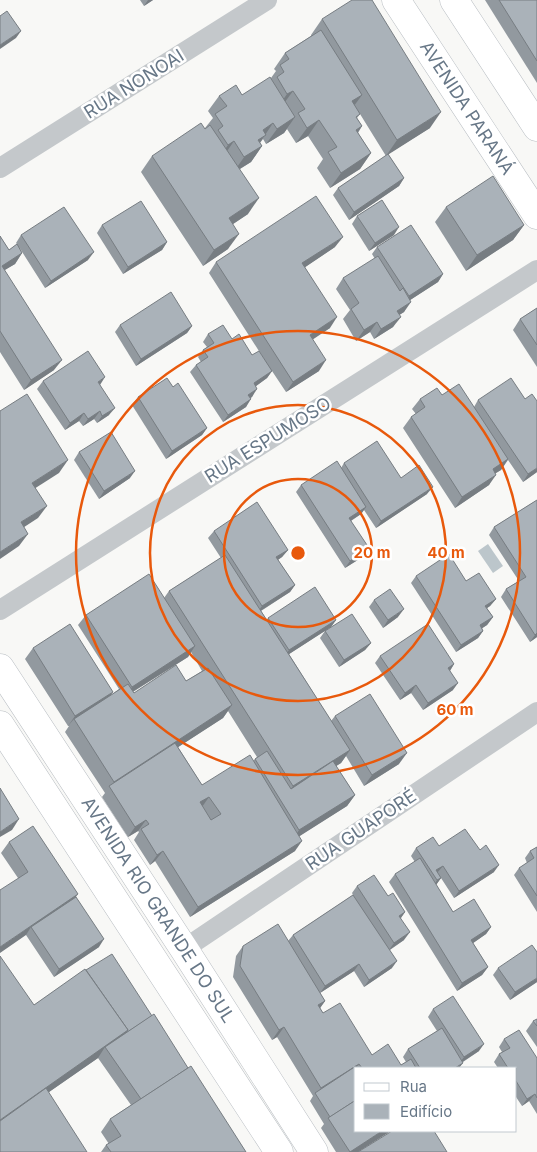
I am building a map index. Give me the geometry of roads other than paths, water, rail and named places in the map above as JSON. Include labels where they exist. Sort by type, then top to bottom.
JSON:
[{"type":"street","name":"RUA NONOAI","points":[[0,168],[267,0]]},
{"type":"street","name":"AVENIDA PARANÁ","points":[[396,0],[537,215]]},
{"type":"street","points":[[454,0],[537,128]]},
{"type":"street","name":"RUA ESPUMOSO","points":[[0,610],[537,270]]},
{"type":"street","name":"AVENIDA RIO GRANDE DO SUL","points":[[0,668],[314,1152]]},
{"type":"street","name":"RUA GUAPORÉ","points":[[184,949],[537,712]]},
{"type":"street","name":"AVENIDA RIO GRANDE DO SUL","points":[[0,724],[280,1152]]}]
